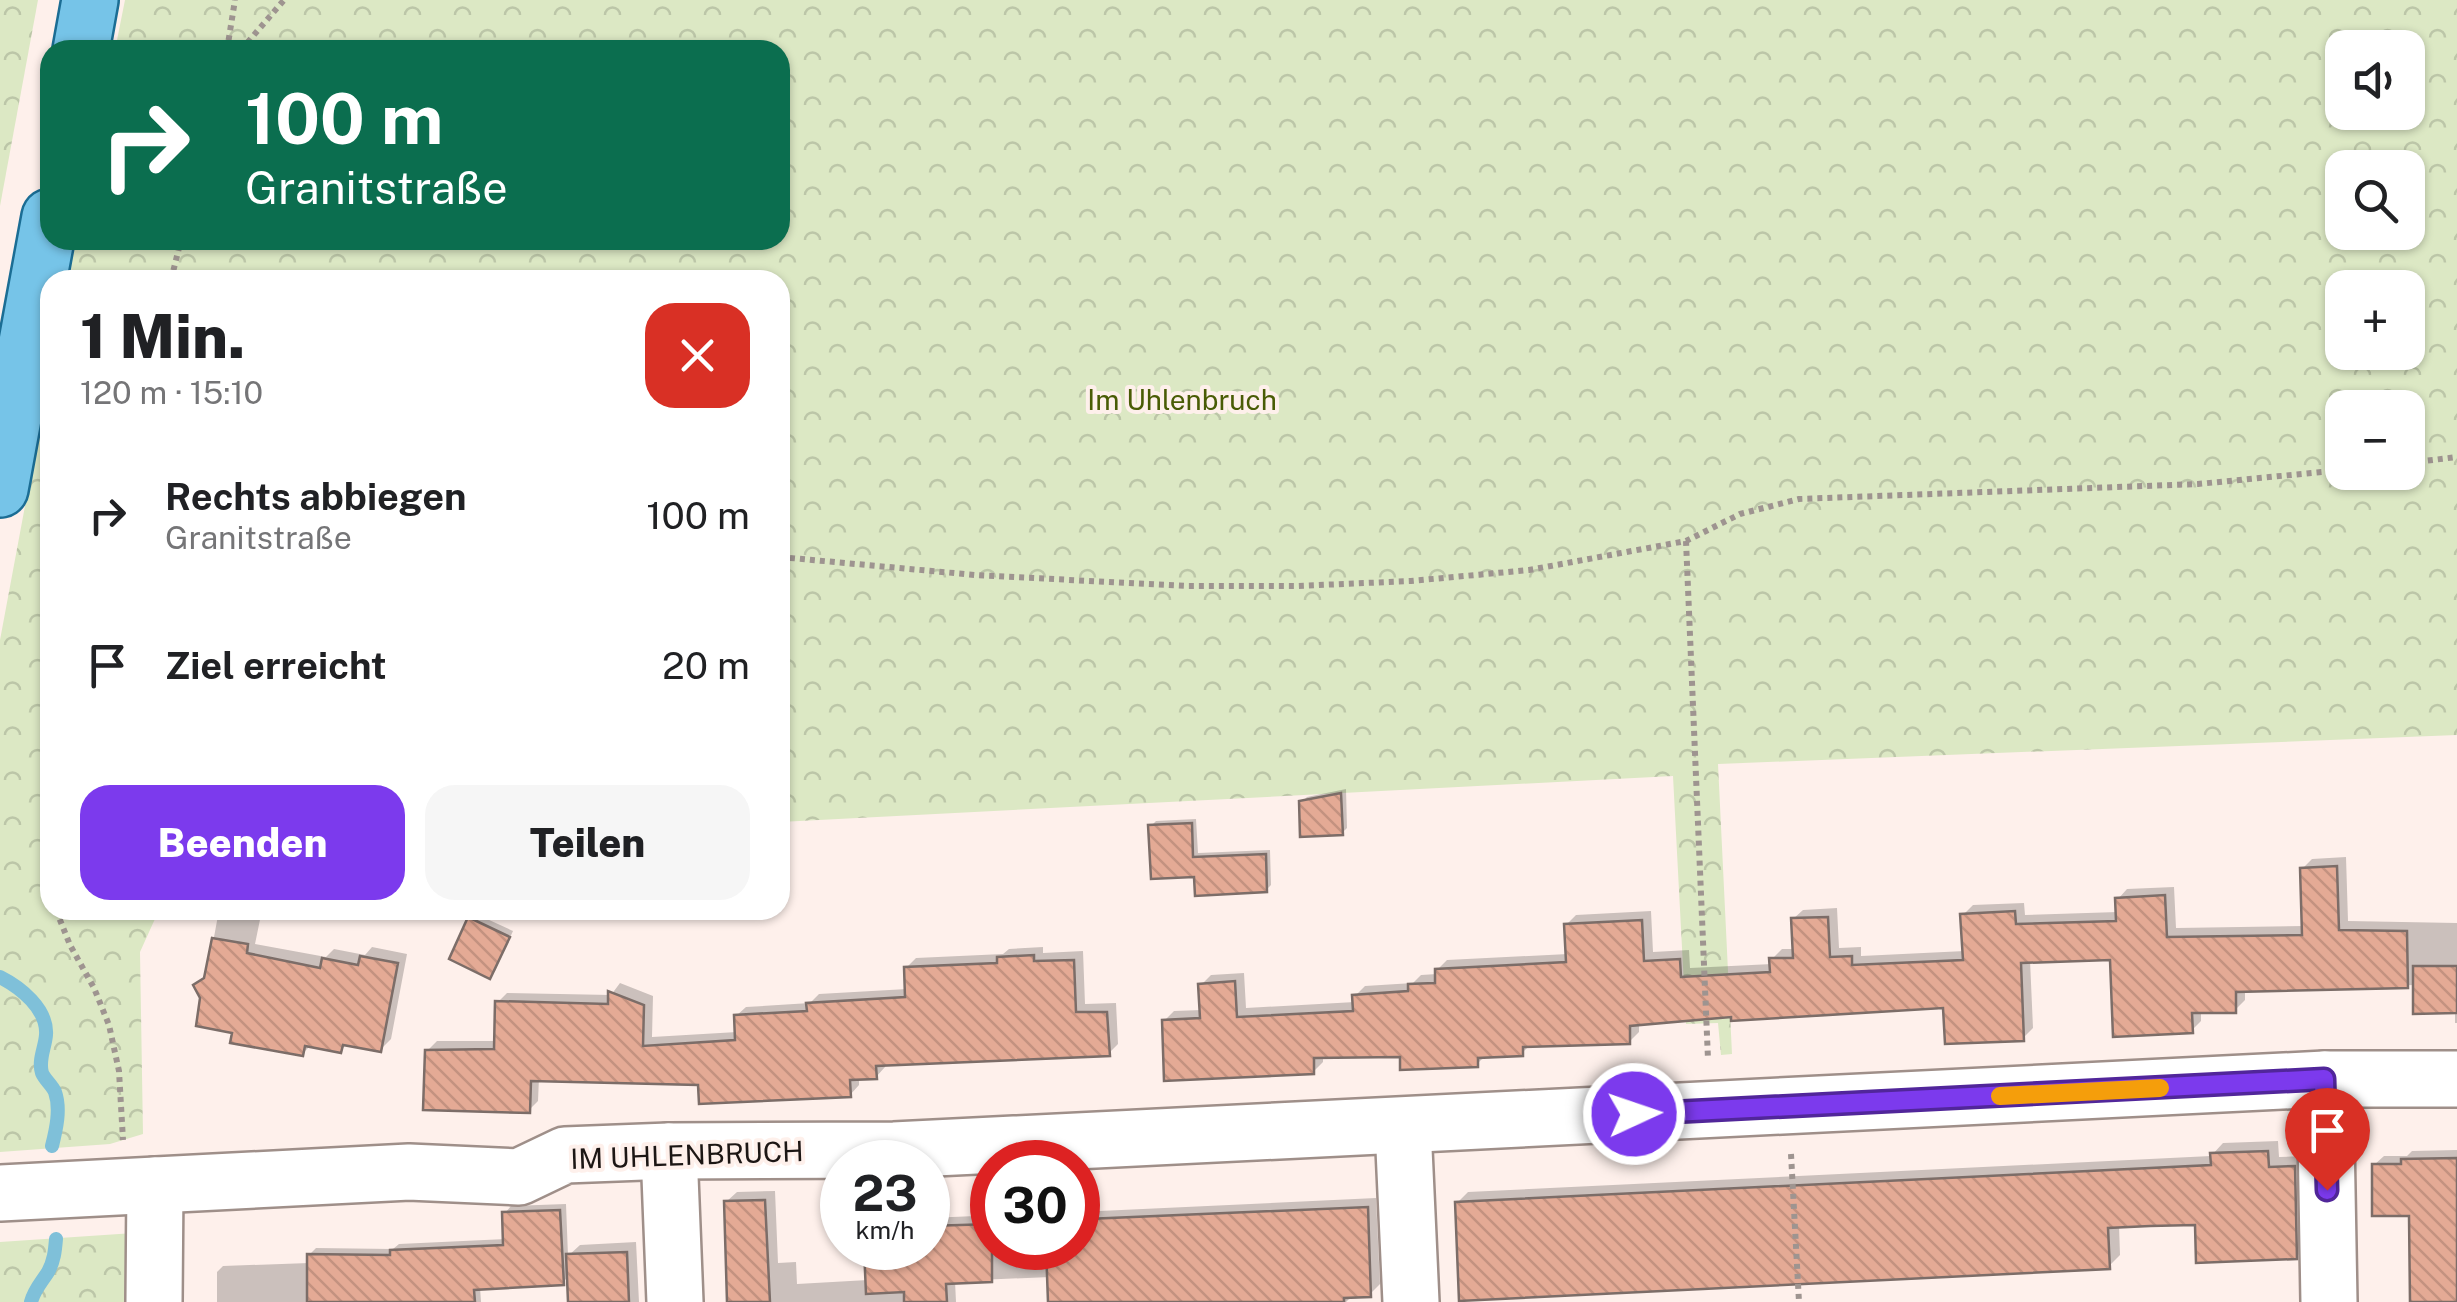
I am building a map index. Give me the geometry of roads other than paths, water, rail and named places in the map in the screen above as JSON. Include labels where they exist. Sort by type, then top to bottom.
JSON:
[{"type":"main road","points":[[83,40],[90,0]]},
{"type":"main road","points":[[0,489],[40,271]]},
{"type":"street","name":"IM UHLENBRUCH","points":[[0,1193],[409,1172],[519,1178],[564,1156],[669,1151],[894,1150],[2324,1079],[2457,1079]]},
{"type":"street","points":[[2324,1079],[2329,1302]]},
{"type":"street","points":[[1403,1127],[1411,1302]]},
{"type":"street","points":[[669,1151],[675,1302]]},
{"type":"street","points":[[140,1185],[154,1302]]},
{"type":"waterway","points":[[0,977],[31,1000],[45,1025],[41,1068],[58,1105],[52,1146]]},
{"type":"waterway","points":[[31,1302],[52,1264],[56,1239]]},
{"type":"park label","name":"Im Uhlenbruch","points":[[1182,400]]}]
